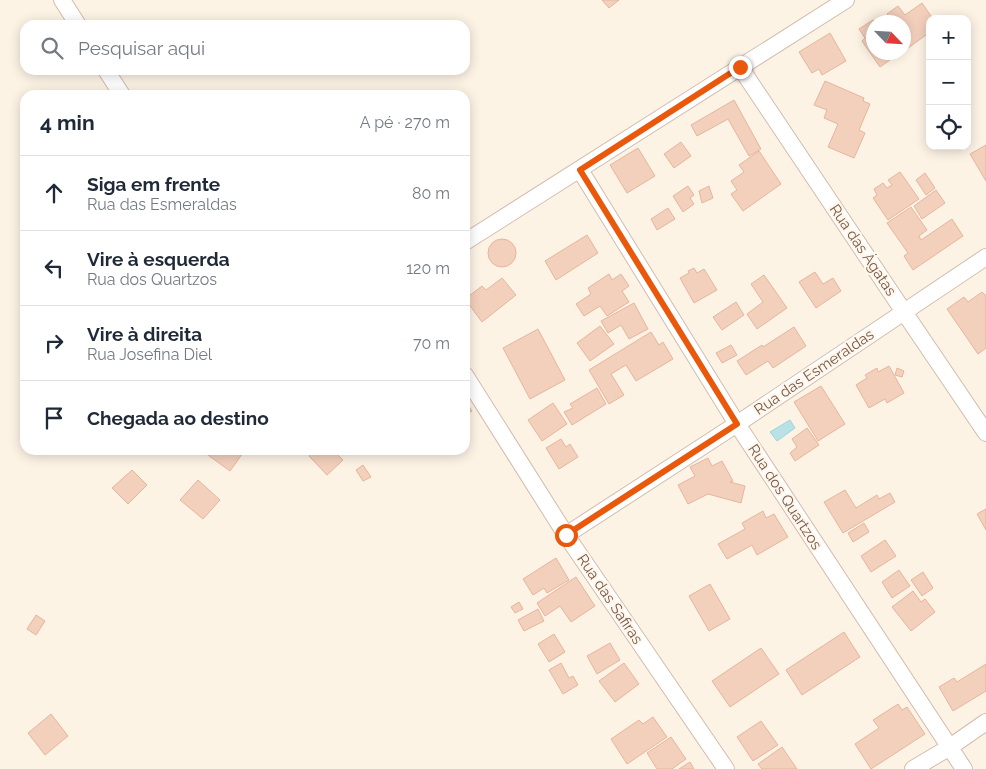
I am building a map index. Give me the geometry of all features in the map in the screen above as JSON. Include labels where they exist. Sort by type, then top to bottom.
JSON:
[{"type":"street","points":[[62,0],[75,20]]},
{"type":"street","points":[[470,239],[846,0]]},
{"type":"street","name":"Rua das Ágatas","points":[[740,67],[986,432]]},
{"type":"street","points":[[109,75],[119,90]]},
{"type":"street","name":"Rua dos Quartzos","points":[[580,170],[737,424],[964,769]]},
{"type":"street","name":"Rua das Esmeraldas","points":[[566,535],[737,424],[986,257]]},
{"type":"street","name":"Rua das Safiras","points":[[470,383],[566,535],[726,769]]},
{"type":"street","points":[[913,769],[950,747],[986,722]]},
{"type":"water","points":[[790,420],[795,428],[777,441],[770,432]]},
{"type":"building","points":[[602,0],[619,0],[609,8]]},
{"type":"building","points":[[922,3],[930,15],[926,15],[926,35],[911,46],[911,15],[905,15]]},
{"type":"building","points":[[898,6],[905,15],[888,15],[887,14]]},
{"type":"building","points":[[866,24],[866,47],[862,41],[865,38],[859,29]]},
{"type":"building","points":[[830,33],[846,61],[822,75],[819,69],[812,73],[799,52]]},
{"type":"building","points":[[875,60],[890,60],[880,67]]},
{"type":"building","points":[[825,81],[864,98],[863,101],[870,104],[859,130],[865,133],[854,158],[828,147],[838,124],[824,118],[827,110],[814,105]]},
{"type":"building","points":[[734,100],[761,149],[749,156],[728,119],[697,136],[691,125]]},
{"type":"building","points":[[681,142],[691,156],[674,168],[664,154]]},
{"type":"building","points":[[986,145],[986,181],[970,154]]},
{"type":"building","points":[[638,148],[655,176],[627,193],[610,165]]},
{"type":"building","points":[[759,151],[781,184],[743,211],[731,194],[737,190],[731,181],[744,172],[739,165]]},
{"type":"building","points":[[900,172],[919,199],[888,220],[873,198],[877,195],[874,189],[883,183],[887,188],[892,185],[888,180]]},
{"type":"building","points":[[925,173],[935,188],[926,195],[916,180]]},
{"type":"building","points":[[688,186],[694,195],[690,198],[694,204],[683,212],[673,196]]},
{"type":"building","points":[[709,186],[713,198],[702,203],[699,191]]},
{"type":"building","points":[[936,190],[945,203],[922,219],[914,206]]},
{"type":"building","points":[[911,207],[927,230],[919,236],[921,240],[952,219],[963,236],[913,270],[904,256],[908,253],[887,223]]},
{"type":"building","points":[[668,208],[675,219],[657,230],[651,219]]},
{"type":"building","points":[[587,235],[598,253],[556,280],[545,261]]},
{"type":"building","points":[[502,239],[512,243],[516,253],[512,263],[502,267],[492,263],[488,253],[492,243]]},
{"type":"building","points":[[694,268],[697,273],[704,269],[717,290],[694,303],[680,278]]},
{"type":"building","points":[[815,272],[823,284],[833,278],[841,291],[816,308],[799,282]]},
{"type":"building","points":[[609,274],[612,280],[621,274],[629,286],[622,291],[629,302],[607,316],[600,306],[584,316],[576,304],[591,294],[588,288]]},
{"type":"building","points":[[764,275],[787,308],[757,329],[747,314],[763,302],[751,284]]},
{"type":"building","points":[[502,278],[516,295],[482,322],[470,306],[470,295],[482,286],[486,290]]},
{"type":"building","points":[[982,292],[986,295],[986,348],[978,354],[947,309],[964,297],[968,302]]},
{"type":"building","points":[[736,302],[744,315],[722,330],[713,317]]},
{"type":"building","points":[[634,303],[648,329],[629,339],[621,325],[608,333],[601,321]]},
{"type":"building","points":[[600,326],[614,344],[590,361],[577,343]]},
{"type":"building","points":[[794,327],[806,346],[773,368],[768,361],[746,375],[737,361]]},
{"type":"building","points":[[538,329],[565,380],[530,399],[503,348]]},
{"type":"building","points":[[651,332],[659,345],[663,342],[673,359],[636,381],[626,365],[611,374],[624,395],[609,404],[589,370]]},
{"type":"building","points":[[731,345],[737,355],[722,363],[716,353]]},
{"type":"building","points":[[889,366],[904,393],[887,403],[885,399],[869,408],[856,385],[867,378],[865,375],[877,368],[878,372]]},
{"type":"building","points":[[897,368],[904,371],[902,377],[895,375]]},
{"type":"building","points":[[821,386],[845,424],[818,441],[794,402]]},
{"type":"building","points":[[597,388],[606,404],[572,425],[564,412],[573,408],[570,404]]},
{"type":"building","points":[[553,403],[567,424],[542,441],[528,420]]},
{"type":"building","points":[[807,428],[819,445],[795,461],[790,453],[797,447],[792,439]]},
{"type":"building","points":[[561,439],[566,447],[570,444],[578,457],[559,469],[546,448]]},
{"type":"building","points":[[208,455],[241,455],[230,471]]},
{"type":"building","points":[[338,455],[343,460],[327,475],[309,456]]},
{"type":"building","points":[[708,458],[712,466],[722,461],[733,481],[730,482],[745,486],[741,503],[708,494],[688,504],[678,485],[695,476],[690,467]]},
{"type":"building","points":[[363,465],[371,477],[363,481],[356,470]]},
{"type":"building","points":[[132,470],[147,485],[128,504],[112,488]]},
{"type":"building","points":[[198,480],[220,500],[203,519],[180,500]]},
{"type":"building","points":[[845,490],[856,508],[877,495],[879,499],[890,493],[895,502],[843,533],[824,502]]},
{"type":"building","points":[[986,509],[986,530],[977,514]]},
{"type":"building","points":[[763,511],[766,518],[774,514],[788,537],[757,555],[752,545],[727,559],[718,544],[745,529],[742,523]]},
{"type":"building","points":[[864,523],[869,532],[853,542],[848,533]]},
{"type":"building","points":[[885,540],[896,556],[871,572],[861,556]]},
{"type":"building","points":[[556,558],[569,580],[547,593],[544,588],[533,595],[523,579]]},
{"type":"building","points":[[899,570],[910,586],[892,598],[882,582]]},
{"type":"building","points":[[923,572],[933,588],[922,596],[911,580]]},
{"type":"building","points":[[576,577],[595,606],[571,622],[560,606],[545,616],[537,603]]},
{"type":"building","points":[[710,584],[730,619],[709,631],[689,596]]},
{"type":"building","points":[[913,591],[921,602],[925,599],[935,612],[911,631],[892,607]]},
{"type":"building","points":[[519,602],[523,609],[515,613],[511,607]]},
{"type":"building","points":[[538,609],[544,621],[524,631],[518,620]]},
{"type":"building","points":[[36,615],[45,621],[36,635],[27,629]]},
{"type":"building","points":[[844,632],[860,657],[802,695],[786,670]]},
{"type":"building","points":[[554,634],[565,652],[549,662],[538,644]]},
{"type":"building","points":[[610,643],[620,660],[597,674],[587,656]]},
{"type":"building","points":[[761,648],[779,674],[730,707],[712,681]]},
{"type":"building","points":[[561,663],[569,678],[573,676],[578,685],[563,694],[549,670]]},
{"type":"building","points":[[624,663],[639,684],[615,702],[599,681]]},
{"type":"building","points":[[986,664],[986,691],[953,711],[939,687],[954,678],[957,682]]},
{"type":"building","points":[[898,704],[902,710],[907,707],[925,734],[871,769],[855,744],[879,728],[873,720]]},
{"type":"building","points":[[51,714],[68,736],[45,755],[28,733]]},
{"type":"building","points":[[653,717],[667,737],[627,764],[611,739],[639,720],[643,724]]},
{"type":"building","points":[[761,721],[778,745],[753,761],[737,737]]},
{"type":"building","points":[[671,737],[686,759],[672,769],[657,769],[647,753]]},
{"type":"building","points":[[782,747],[797,769],[762,769],[758,764]]},
{"type":"building","points":[[690,762],[694,769],[679,769]]},
{"type":"route","points":[[566,535],[737,424],[580,170],[740,67]]}]
